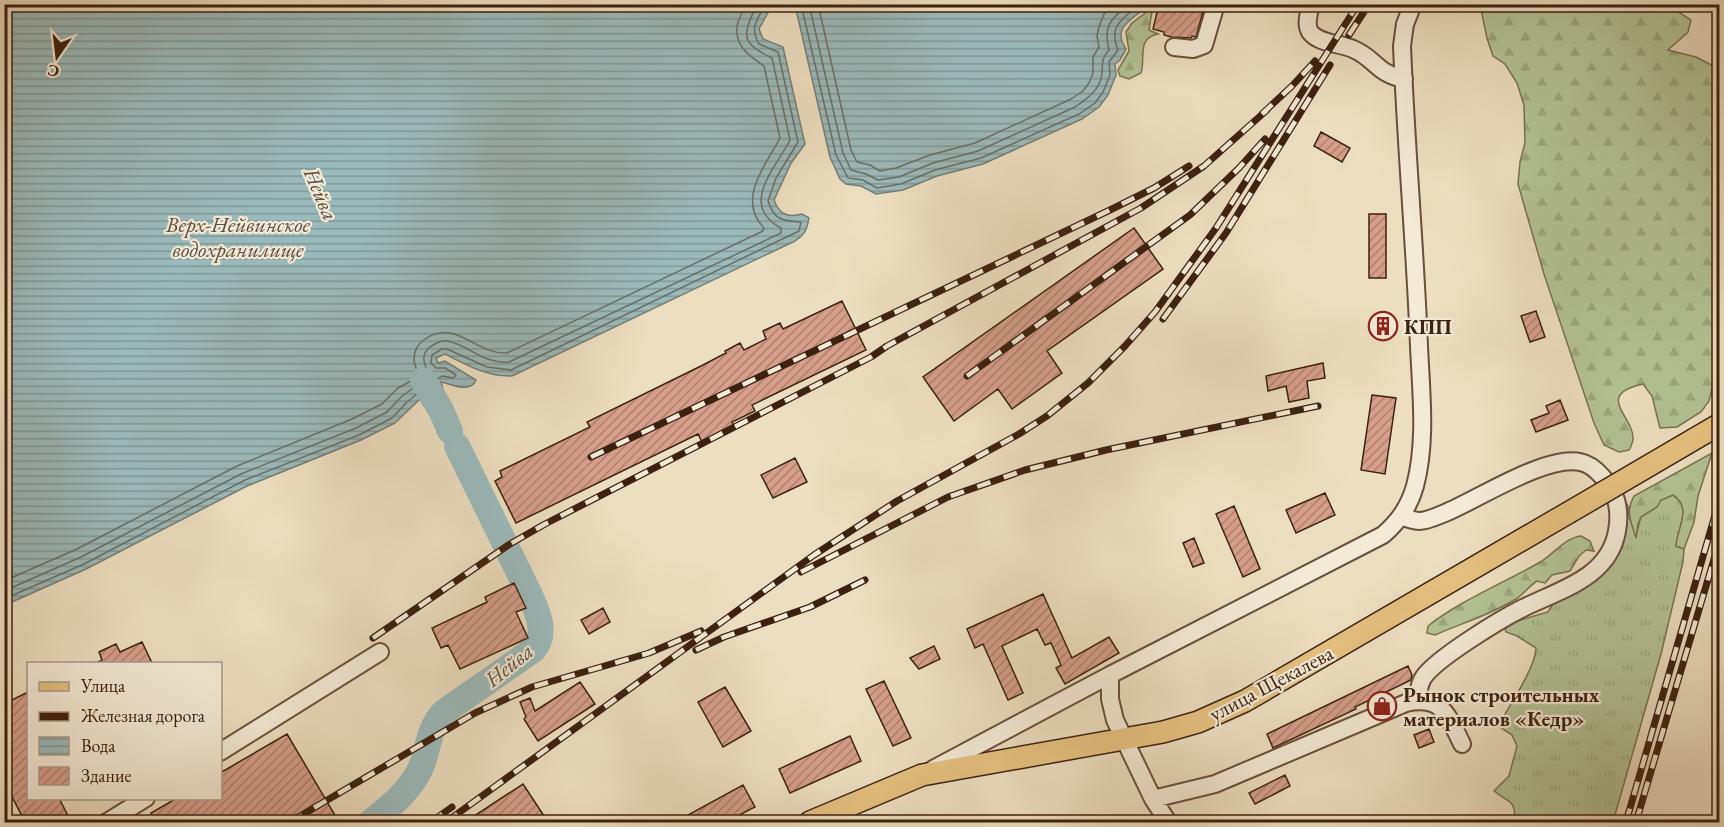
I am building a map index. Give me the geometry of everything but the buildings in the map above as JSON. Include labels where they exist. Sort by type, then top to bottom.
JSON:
[{"type":"main road","name":"улица Щекалева","points":[[810,822],[921,776],[1125,740],[1198,722],[1245,700],[1719,424]]},
{"type":"street","points":[[1174,47],[1192,49],[1204,45],[1216,4]]},
{"type":"street","points":[[1311,4],[1308,25],[1312,34],[1325,41],[1359,52],[1386,74],[1404,79]]},
{"type":"street","points":[[921,776],[1110,675],[1365,546],[1383,535],[1402,517],[1414,489],[1422,434],[1403,33],[1409,10],[1413,4]]},
{"type":"street","points":[[1402,517],[1418,521],[1428,520],[1475,500],[1522,475],[1565,461],[1585,463],[1593,468],[1614,495],[1619,508],[1616,537],[1602,563],[1573,586],[1514,612],[1450,654],[1423,678],[1418,690],[1418,700]]},
{"type":"street","points":[[222,751],[380,652]]},
{"type":"street","points":[[1110,675],[1110,699],[1115,720],[1153,799],[1168,822]]},
{"type":"street","points":[[1153,799],[1215,784],[1406,703],[1418,700],[1428,701],[1443,708],[1462,744]]},
{"type":"street","points":[[107,822],[143,800]]},
{"type":"green space","points":[[1480,5],[1663,5],[1691,20],[1688,32],[1668,50],[1696,57],[1719,69],[1720,336],[1712,389],[1709,401],[1701,412],[1677,427],[1660,428],[1652,396],[1643,384],[1621,394],[1618,400],[1620,408],[1632,431],[1633,440],[1629,450],[1619,452],[1604,445],[1594,423],[1544,274],[1518,184],[1525,143],[1524,105],[1517,83],[1505,64],[1493,56]]},
{"type":"green space","points":[[1148,11],[1152,11],[1149,30],[1158,34],[1151,36],[1144,44],[1141,73],[1129,79],[1120,76],[1118,70],[1129,51],[1126,32],[1132,23]]},
{"type":"green space","points":[[1712,453],[1698,496],[1694,522],[1684,549],[1676,546],[1683,512],[1679,500],[1673,495],[1661,500],[1657,507],[1641,517],[1636,538],[1629,512],[1634,496]]},
{"type":"green space","points":[[1618,490],[1628,506],[1636,536],[1641,516],[1661,500],[1673,495],[1679,500],[1683,512],[1676,546],[1684,549],[1683,562],[1661,654],[1613,822],[1514,822],[1513,806],[1494,791],[1509,776],[1517,746],[1512,735],[1498,726],[1527,676],[1536,648],[1506,632],[1505,629],[1514,622],[1548,612],[1564,594],[1602,569]]},
{"type":"green space","points":[[1581,536],[1590,541],[1594,551],[1586,550],[1579,556],[1570,571],[1552,575],[1545,583],[1537,581],[1516,599],[1486,614],[1435,635],[1427,633],[1428,626],[1454,608],[1542,561],[1566,542]]},
{"type":"water","points":[[795,4],[1148,5],[1123,29],[1122,41],[1126,49],[1115,64],[1116,75],[1108,95],[1099,107],[1082,119],[983,164],[937,176],[903,190],[876,194],[861,186],[846,184],[840,179],[830,157]]},
{"type":"water","name":"Верх-Нейвинское водохранилище","points":[[4,5],[772,5],[759,29],[763,39],[783,47],[805,144],[791,163],[774,200],[778,209],[784,214],[802,214],[809,218],[807,226],[803,234],[795,241],[512,376],[494,375],[445,354],[436,358],[438,363],[445,361],[476,380],[470,386],[465,387],[441,382],[448,408],[430,415],[420,399],[395,423],[361,440],[247,486],[86,569],[5,605]]},
{"type":"waterway","name":"Нейва","points":[[423,380],[441,410],[450,431]]},
{"type":"waterway","name":"Нейва","points":[[371,822],[393,804],[412,783],[424,760],[435,725],[444,712],[533,650],[540,636],[540,621],[531,598],[457,446]]},
{"type":"railway","points":[[446,822],[814,555],[897,501],[1019,434],[1047,416],[1088,383],[1155,312],[1216,228],[1358,4]]},
{"type":"railway","points":[[1349,35],[1369,4]]},
{"type":"railway","points":[[1262,114],[1315,61]]},
{"type":"railway","points":[[1163,319],[1226,233],[1330,65]]},
{"type":"railway","points":[[373,638],[510,544],[545,524],[871,357],[887,346],[1141,208],[1204,166],[1267,110]]},
{"type":"railway","points":[[967,376],[1190,215],[1239,168],[1265,139]]},
{"type":"railway","points":[[591,457],[1110,210],[1154,188],[1189,166]]},
{"type":"railway","points":[[801,572],[948,497],[1025,470],[1106,450],[1318,406]]},
{"type":"railway","points":[[1626,822],[1720,498]]},
{"type":"railway","points":[[1636,822],[1720,539]]},
{"type":"railway","points":[[696,650],[724,637],[810,607],[865,580]]},
{"type":"railway","points":[[290,822],[475,713],[532,687],[649,653],[701,631]]},
{"type":"railway","points":[[431,822],[452,807]]},
{"type":"place","name":"КПП","points":[[1383,326]]},
{"type":"place","name":"Рынок строительных материалов «Кедр»","points":[[1382,706]]}]
